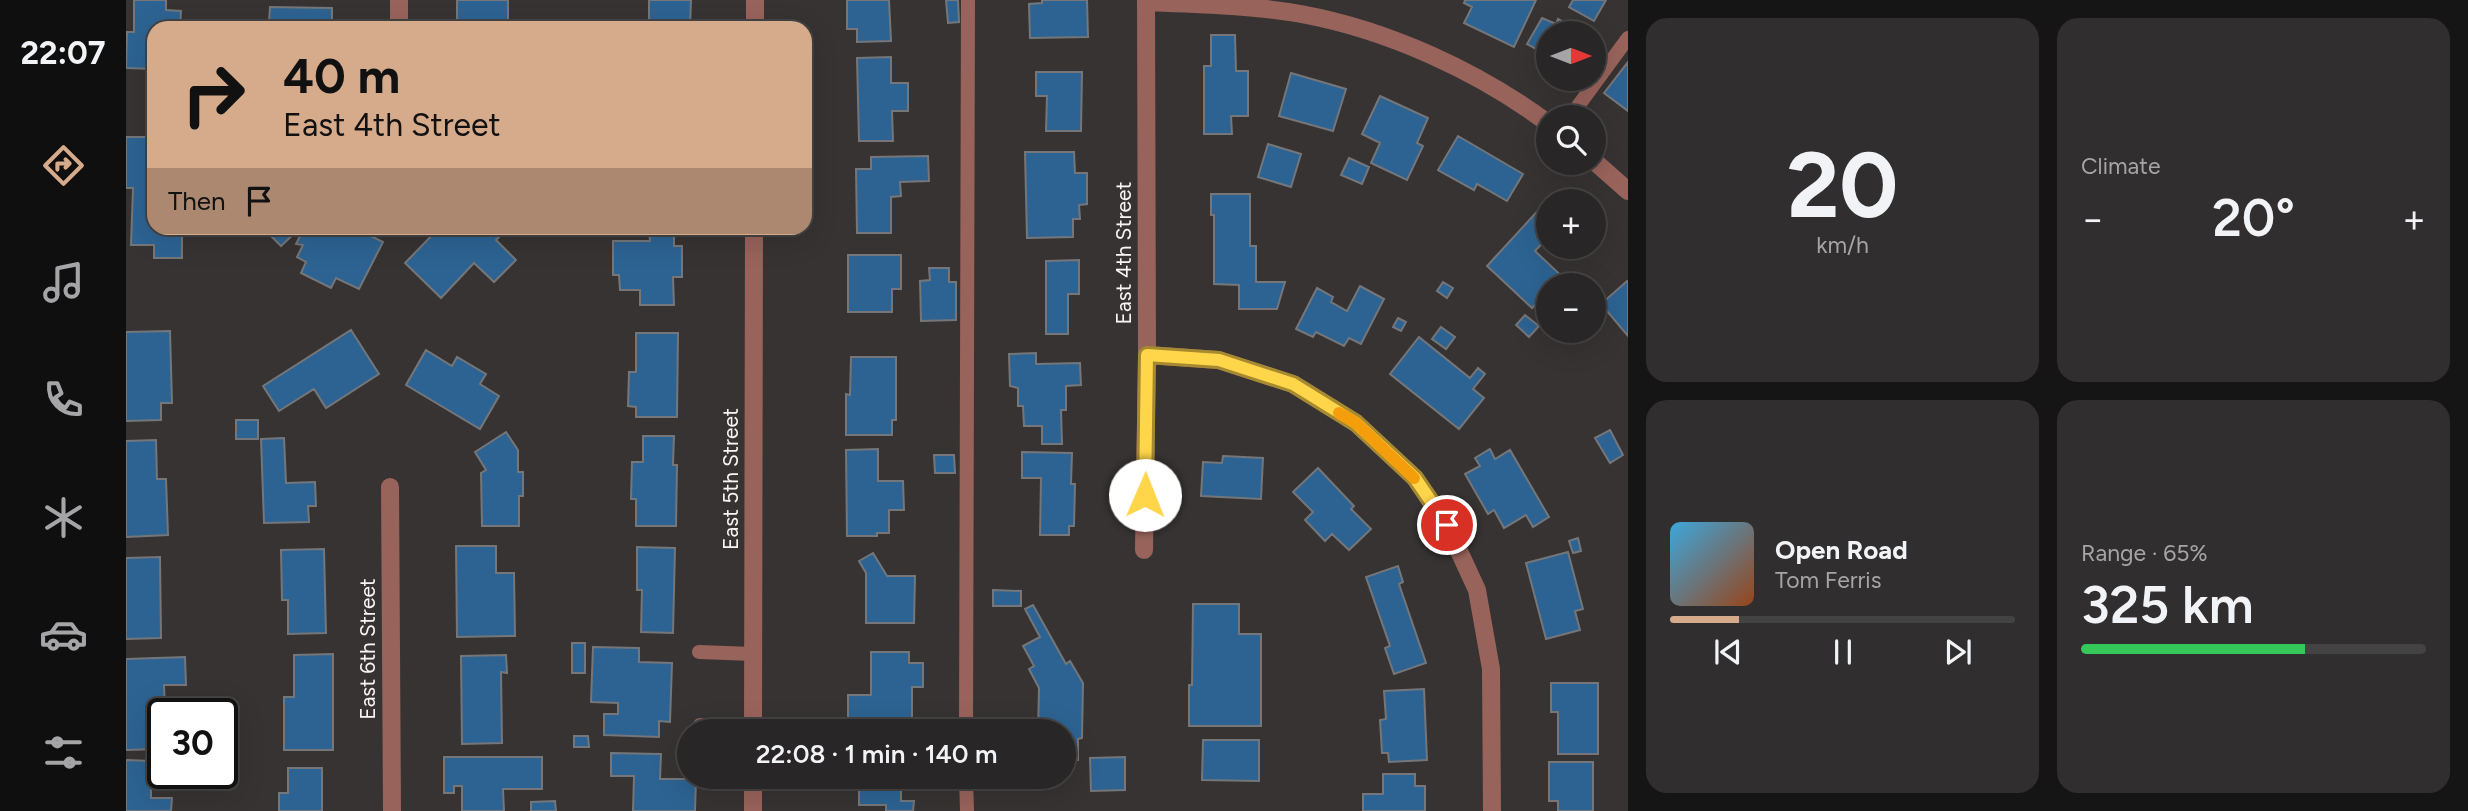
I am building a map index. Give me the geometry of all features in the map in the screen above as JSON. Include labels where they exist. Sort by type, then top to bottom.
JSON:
[{"type":"street","points":[[399,0],[399,21]]},
{"type":"street","points":[[755,0],[755,21]]},
{"type":"street","points":[[1146,1],[1233,6],[1301,14],[1377,34],[1461,69],[1536,114]]},
{"type":"street","name":"East 4th Street","points":[[1144,550],[1147,355],[1146,1]]},
{"type":"street","points":[[1606,171],[1624,186]]},
{"type":"street","name":"East 5th Street","points":[[753,719],[754,235]]},
{"type":"street","points":[[1147,355],[1219,360],[1293,384],[1356,423],[1415,478],[1447,525],[1477,590],[1491,668],[1492,811]]},
{"type":"street","name":"East 6th Street","points":[[390,487],[392,811]]},
{"type":"street","points":[[753,789],[753,811]]},
{"type":"lane","points":[[966,719],[968,0]]},
{"type":"lane","points":[[1579,105],[1628,38]]},
{"type":"lane","points":[[699,652],[753,654]]},
{"type":"lane","points":[[967,789],[967,811]]},
{"type":"building","points":[[134,0],[166,0],[166,10],[181,11],[180,21],[147,21],[147,69],[126,68],[127,32],[134,32]]},
{"type":"building","points":[[457,0],[508,0],[508,21],[457,21]]},
{"type":"building","points":[[649,0],[691,0],[690,21],[649,21]]},
{"type":"building","points":[[847,0],[889,0],[891,41],[857,42],[857,29],[847,29]]},
{"type":"building","points":[[946,0],[958,0],[959,22],[948,23]]},
{"type":"building","points":[[1042,0],[1087,0],[1088,37],[1030,38],[1029,4],[1042,3]]},
{"type":"building","points":[[1465,0],[1536,0],[1514,47],[1464,23],[1472,7],[1464,3]]},
{"type":"building","points":[[1573,0],[1606,0],[1594,21],[1569,7]]},
{"type":"building","points":[[270,7],[332,8],[332,21],[269,21]]},
{"type":"building","points":[[1536,28],[1536,49],[1527,44]]},
{"type":"building","points":[[1211,35],[1235,35],[1236,71],[1248,71],[1248,116],[1231,116],[1232,134],[1204,134],[1204,66],[1211,66]]},
{"type":"building","points":[[891,57],[891,83],[908,83],[908,111],[892,111],[893,141],[859,141],[857,58]]},
{"type":"building","points":[[1628,62],[1628,111],[1604,93]]},
{"type":"building","points":[[1036,72],[1082,72],[1081,131],[1046,131],[1047,96],[1036,96]]},
{"type":"building","points":[[1291,73],[1346,89],[1333,131],[1279,116]]},
{"type":"building","points":[[1380,96],[1428,118],[1417,143],[1423,146],[1407,180],[1371,163],[1380,143],[1362,134]]},
{"type":"building","points":[[1458,136],[1523,174],[1507,201],[1477,184],[1474,190],[1438,170]]},
{"type":"building","points":[[126,137],[147,137],[147,235],[182,235],[182,258],[154,258],[154,245],[131,245],[133,188],[126,188]]},
{"type":"building","points":[[1268,144],[1301,154],[1291,187],[1258,177]]},
{"type":"building","points":[[1025,152],[1074,152],[1075,173],[1087,173],[1087,204],[1079,205],[1080,219],[1073,219],[1073,237],[1027,238]]},
{"type":"building","points":[[928,156],[929,181],[900,182],[901,196],[891,197],[891,233],[857,233],[856,169],[871,169],[871,157]]},
{"type":"building","points":[[1349,158],[1369,167],[1362,184],[1341,175]]},
{"type":"building","points":[[1211,194],[1250,194],[1250,246],[1256,246],[1256,282],[1285,282],[1277,309],[1239,309],[1239,285],[1214,284],[1214,215],[1211,215]]},
{"type":"building","points":[[1536,213],[1536,259],[1544,259],[1558,273],[1536,273],[1536,304],[1532,308],[1487,266]]},
{"type":"building","points":[[270,235],[293,235],[281,246]]},
{"type":"building","points":[[300,235],[369,235],[383,242],[359,289],[336,278],[331,288],[301,273],[306,262],[297,257],[303,245],[296,244]]},
{"type":"building","points":[[432,235],[501,235],[496,240],[516,260],[494,282],[474,263],[441,298],[405,263]]},
{"type":"building","points":[[650,235],[674,235],[674,246],[682,246],[682,277],[673,277],[674,305],[640,305],[640,290],[620,290],[619,275],[613,275],[613,241],[650,241]]},
{"type":"building","points":[[848,255],[901,255],[901,289],[892,289],[892,312],[848,312]]},
{"type":"building","points":[[1079,260],[1079,294],[1068,294],[1068,334],[1046,334],[1046,261]]},
{"type":"building","points":[[929,268],[949,268],[949,282],[956,282],[956,320],[921,321],[920,281],[930,280]]},
{"type":"building","points":[[1443,282],[1453,288],[1447,298],[1437,291]]},
{"type":"building","points":[[1628,282],[1628,336],[1606,310],[1606,300]]},
{"type":"building","points":[[1360,286],[1384,299],[1361,344],[1349,338],[1344,346],[1316,332],[1313,337],[1296,329],[1317,288],[1333,297],[1331,302],[1347,311]]},
{"type":"building","points":[[1525,315],[1536,324],[1536,329],[1529,337],[1516,325]]},
{"type":"building","points":[[1398,318],[1406,322],[1401,331],[1393,327]]},
{"type":"building","points":[[1441,327],[1455,337],[1446,349],[1432,339]]},
{"type":"building","points":[[351,330],[379,374],[326,408],[314,389],[279,411],[263,386]]},
{"type":"building","points":[[170,331],[172,403],[161,403],[161,420],[126,421],[126,332]]},
{"type":"building","points":[[636,333],[678,333],[677,417],[636,417],[636,407],[628,406],[629,372],[636,372]]},
{"type":"building","points":[[1419,337],[1470,378],[1478,368],[1485,374],[1473,389],[1484,398],[1459,429],[1390,374]]},
{"type":"building","points":[[426,350],[452,366],[457,357],[486,374],[480,384],[499,396],[480,429],[406,385]]},
{"type":"building","points":[[1036,353],[1036,364],[1080,363],[1081,385],[1066,386],[1066,410],[1061,410],[1062,444],[1042,444],[1042,426],[1024,426],[1023,406],[1018,406],[1018,388],[1010,386],[1009,354]]},
{"type":"building","points":[[851,357],[896,357],[896,420],[892,420],[892,435],[846,435],[846,394],[850,395]]},
{"type":"building","points":[[236,420],[258,420],[258,439],[236,439]]},
{"type":"building","points":[[1610,430],[1623,455],[1610,463],[1595,438]]},
{"type":"building","points":[[506,432],[518,450],[518,472],[523,472],[523,496],[519,496],[519,526],[482,526],[481,473],[486,470],[475,452]]},
{"type":"building","points":[[643,436],[674,436],[673,465],[677,465],[676,526],[636,526],[636,499],[631,499],[632,462],[643,462]]},
{"type":"building","points":[[284,438],[286,483],[315,482],[316,506],[308,506],[309,522],[264,523],[261,439]]},
{"type":"building","points":[[156,440],[157,479],[166,479],[168,535],[126,537],[126,441]]},
{"type":"building","points":[[878,449],[878,481],[903,481],[904,510],[889,510],[889,533],[877,533],[877,536],[847,536],[846,450]]},
{"type":"building","points":[[1490,449],[1495,459],[1510,450],[1549,517],[1533,527],[1526,515],[1504,528],[1494,510],[1488,514],[1465,474],[1480,466],[1475,458]]},
{"type":"building","points":[[1022,452],[1072,453],[1071,484],[1075,484],[1074,526],[1069,526],[1069,535],[1040,535],[1041,478],[1022,478]]},
{"type":"building","points":[[934,455],[954,455],[955,473],[935,473]]},
{"type":"building","points":[[1223,456],[1263,458],[1261,499],[1201,496],[1203,462],[1222,463]]},
{"type":"building","points":[[1318,468],[1354,506],[1351,509],[1371,529],[1349,550],[1332,534],[1325,541],[1305,520],[1313,512],[1293,492]]},
{"type":"building","points":[[1578,538],[1581,551],[1573,553],[1569,541]]},
{"type":"building","points":[[456,546],[496,546],[496,573],[514,573],[515,636],[457,637]]},
{"type":"building","points":[[637,547],[675,548],[673,633],[641,632],[642,590],[637,590]]},
{"type":"building","points":[[324,549],[326,633],[288,634],[288,600],[282,600],[281,550]]},
{"type":"building","points":[[1568,552],[1583,609],[1575,611],[1580,630],[1546,639],[1526,563]]},
{"type":"building","points":[[873,553],[887,576],[915,576],[914,623],[866,623],[866,573],[859,561]]},
{"type":"building","points":[[160,557],[161,638],[126,639],[126,558]]},
{"type":"building","points":[[1398,566],[1403,582],[1399,584],[1426,663],[1394,674],[1385,648],[1390,646],[1366,577]]},
{"type":"building","points":[[993,590],[1021,591],[1021,606],[993,606]]},
{"type":"building","points":[[1193,604],[1239,604],[1239,634],[1261,634],[1261,726],[1189,726]]},
{"type":"building","points":[[1033,605],[1066,664],[1070,661],[1083,683],[1082,738],[1078,739],[1078,760],[1076,719],[1038,719],[1039,688],[1029,669],[1034,666],[1023,646],[1040,637],[1025,609]]},
{"type":"building","points":[[572,643],[585,643],[585,673],[572,673]]},
{"type":"building","points":[[593,647],[639,648],[639,662],[672,663],[670,722],[659,721],[659,737],[604,735],[604,714],[618,714],[618,703],[591,702]]},
{"type":"building","points":[[871,652],[909,652],[909,663],[923,663],[923,687],[912,687],[912,719],[848,719],[848,695],[871,695]]},
{"type":"building","points":[[333,654],[333,750],[284,750],[284,697],[294,697],[294,655]]},
{"type":"building","points":[[506,655],[507,673],[501,672],[502,743],[462,744],[461,656]]},
{"type":"building","points":[[185,657],[186,685],[164,685],[165,698],[147,698],[147,749],[126,750],[126,659]]},
{"type":"building","points":[[1551,683],[1598,683],[1598,754],[1558,754],[1558,712],[1551,712]]},
{"type":"building","points":[[1424,689],[1427,760],[1389,762],[1388,753],[1382,753],[1380,720],[1386,719],[1384,691]]},
{"type":"building","points":[[574,736],[588,736],[589,747],[574,747]]},
{"type":"building","points":[[1203,740],[1259,740],[1259,781],[1202,780]]},
{"type":"building","points":[[611,753],[661,754],[660,779],[677,779],[677,789],[696,789],[695,811],[633,811],[634,776],[611,776]]},
{"type":"building","points":[[444,757],[542,757],[542,789],[503,789],[504,811],[462,811],[462,786],[454,786],[454,793],[444,793]]},
{"type":"building","points":[[1125,757],[1125,790],[1091,791],[1090,758]]},
{"type":"building","points":[[126,760],[147,761],[147,789],[151,789],[151,798],[172,798],[171,811],[126,811]]},
{"type":"building","points":[[1549,762],[1593,762],[1593,811],[1558,811],[1558,801],[1549,801]]},
{"type":"building","points":[[288,768],[322,768],[322,811],[279,811],[279,793],[288,793]]},
{"type":"building","points":[[1383,774],[1415,774],[1415,786],[1425,786],[1425,811],[1363,811],[1363,794],[1383,794]]},
{"type":"building","points":[[859,789],[901,789],[901,801],[914,801],[913,811],[886,811],[886,805],[859,805]]},
{"type":"building","points":[[555,801],[556,811],[531,811],[531,802]]},
{"type":"slow traffic","points":[[1339,413],[1356,423],[1414,478]]},
{"type":"route","points":[[1145,495],[1147,355],[1219,360],[1293,384],[1356,423],[1415,478],[1447,525]]}]
